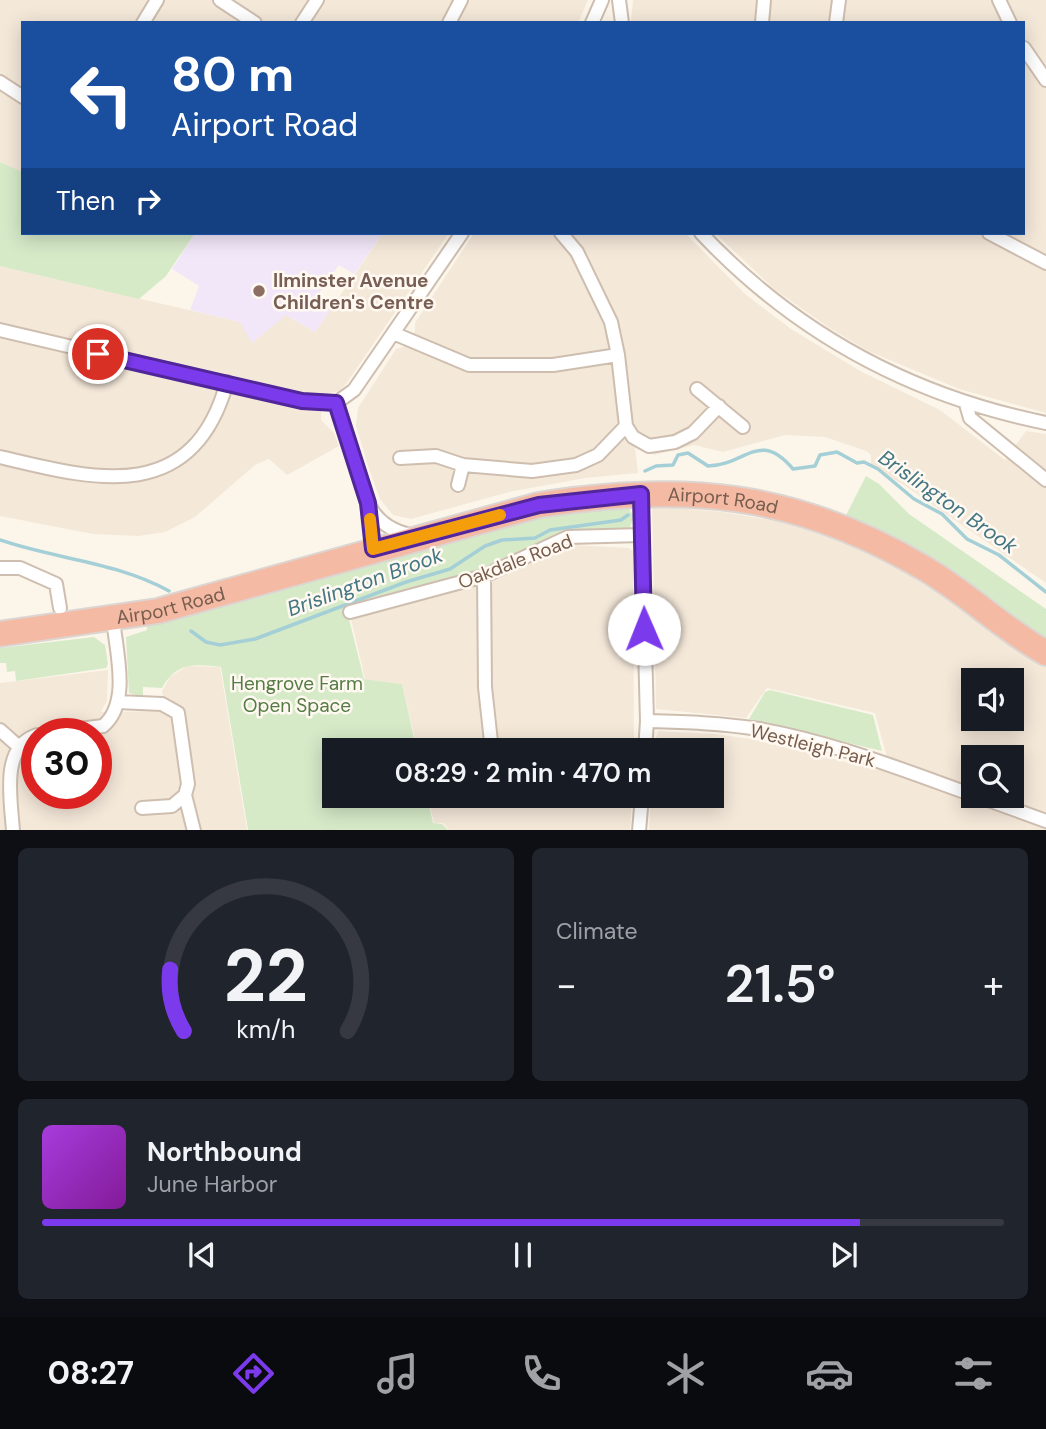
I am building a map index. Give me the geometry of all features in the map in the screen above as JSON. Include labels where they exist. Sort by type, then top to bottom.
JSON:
[{"type":"highway","name":"Airport Road","points":[[0,634],[113,619],[234,592],[417,536],[539,505],[676,492],[720,495],[801,513],[839,526],[924,568],[1046,653]]},
{"type":"street","points":[[144,21],[157,0]]},
{"type":"street","points":[[220,0],[252,21]]},
{"type":"street","points":[[303,21],[317,0]]},
{"type":"street","points":[[450,21],[461,0]]},
{"type":"street","points":[[593,21],[602,0]]},
{"type":"street","points":[[619,0],[622,21]]},
{"type":"street","points":[[762,21],[764,0]]},
{"type":"street","points":[[836,21],[839,0]]},
{"type":"street","points":[[999,0],[1009,21]]},
{"type":"street","points":[[1025,49],[1046,80]]},
{"type":"street","points":[[0,82],[21,96]]},
{"type":"street","points":[[0,330],[302,401],[336,403],[354,390],[461,235]]},
{"type":"street","points":[[563,235],[577,252],[611,321],[618,355],[626,426],[633,437],[649,446],[675,442],[693,433],[719,406]]},
{"type":"street","points":[[703,235],[762,291],[820,334],[870,364],[965,404],[1046,423]]},
{"type":"street","points":[[993,235],[1046,263]]},
{"type":"street","points":[[393,333],[469,365],[552,365],[618,355]]},
{"type":"street","points":[[0,457],[92,478],[148,473],[177,459],[202,435],[219,408],[227,382]]},
{"type":"street","points":[[697,388],[743,427]]},
{"type":"street","points":[[336,403],[368,503],[376,518],[394,531],[417,536]]},
{"type":"street","points":[[965,404],[970,418],[1046,480]]},
{"type":"street","points":[[400,458],[436,456],[463,465],[532,471],[576,465],[598,455],[626,426]]},
{"type":"street","points":[[458,485],[463,465]]},
{"type":"street","points":[[641,494],[646,738]]},
{"type":"street","points":[[368,503],[373,549]]},
{"type":"street","name":"Oakdale Road","points":[[350,612],[484,576],[568,537],[642,535]]},
{"type":"street","points":[[0,569],[20,568],[56,584],[60,608]]},
{"type":"street","points":[[484,576],[485,687],[491,738]]},
{"type":"street","points":[[110,718],[118,702],[113,619]]},
{"type":"street","points":[[118,702],[162,704],[178,713],[188,784],[185,795],[194,830]]},
{"type":"street","name":"Westleigh Park","points":[[647,720],[696,722],[773,732],[845,749],[961,791]]},
{"type":"street","points":[[0,730],[18,746]]},
{"type":"street","points":[[13,830],[12,758],[21,744]]},
{"type":"street","points":[[142,808],[172,806],[185,795]]},
{"type":"street","points":[[639,830],[641,808]]},
{"type":"street","name":"Westleigh Park","points":[[1009,808],[1046,821]]},
{"type":"shaded area","points":[[0,0],[588,0],[579,21],[21,21],[21,171],[0,162]]},
{"type":"shaded area","points":[[633,0],[1046,0],[1046,413],[959,389],[868,351],[774,289],[717,235],[1025,235],[1025,21],[631,21]]},
{"type":"shaded area","name":"Ilminster Avenue Children's Centre","points":[[194,235],[382,235],[354,274],[339,265],[318,295],[333,306],[315,332],[286,315],[252,343],[240,322],[190,310],[199,286],[172,269]]},
{"type":"shaded area","points":[[382,235],[448,235],[346,384],[339,391],[322,395],[321,420],[334,433],[339,446],[287,475],[269,459],[255,465],[195,517],[165,532],[138,536],[93,534],[0,516],[0,266],[240,322],[286,315],[315,332]]},
{"type":"shaded area","points":[[473,235],[687,235],[745,294],[791,329],[862,372],[940,410],[1005,460],[1026,431],[1046,434],[1046,583],[904,485],[871,467],[871,455],[866,451],[825,437],[785,435],[723,452],[694,445],[654,455],[634,440],[638,473],[585,478],[509,492],[411,519],[393,515],[380,499],[369,469],[356,426],[358,408],[396,349],[403,347],[415,331],[415,323]]},
{"type":"shaded area","points":[[652,506],[723,512],[788,523],[845,543],[899,569],[952,601],[1046,667],[1046,830],[649,830],[650,808],[724,808],[724,738],[656,738],[658,731],[751,739],[887,772],[886,754],[875,713],[767,688],[746,718],[656,709]]},
{"type":"shaded area","points":[[572,545],[629,548],[633,551],[634,738],[415,738],[402,684],[365,679],[351,619],[492,581],[555,550]]},
{"type":"shaded area","points":[[187,666],[220,667],[247,830],[0,830],[0,683],[108,670],[107,700],[101,712],[164,711],[162,691],[170,677]]},
{"type":"shaded area","points":[[431,808],[631,808],[630,830],[449,830],[443,823],[434,823]]},
{"type":"green space","points":[[0,162],[21,171],[21,235],[194,235],[166,276],[139,299],[0,266]]},
{"type":"green space","points":[[866,476],[879,484],[909,514],[1046,609],[1046,639],[945,567],[845,517]]},
{"type":"green space","name":"Hengrove Farm Open Space","points":[[625,504],[634,516],[629,530],[556,535],[475,571],[346,607],[364,679],[402,684],[414,738],[322,738],[322,808],[430,808],[433,823],[442,824],[448,830],[248,830],[221,667],[194,665],[174,673],[162,688],[143,687],[143,697],[129,693],[126,637],[147,630],[147,623],[279,590],[487,524]]},
{"type":"green space","points":[[94,637],[105,645],[108,664],[106,668],[16,681],[15,671],[7,672],[6,663],[0,663],[0,648]]},
{"type":"green space","points":[[770,690],[873,715],[882,751],[749,719],[765,692]]},
{"type":"waterway","name":"Brislington Brook","points":[[645,471],[656,466],[673,465],[678,455],[688,453],[708,466],[761,450],[781,457],[793,469],[815,466],[820,455],[837,452],[857,463],[864,462],[878,469],[914,499],[942,514],[967,539],[999,555],[1046,592]]},
{"type":"waterway","name":"Brislington Brook","points":[[191,631],[206,642],[220,645],[255,639],[406,582],[450,569],[485,546],[502,540],[535,538],[550,530],[621,520],[628,515]]},
{"type":"waterway","name":"Brislington Brook","points":[[0,540],[128,573],[169,591]]},
{"type":"slow traffic","points":[[370,519],[373,549],[500,515]]},
{"type":"place","name":"Ilminster Avenue Children's Centre","points":[[259,291]]},
{"type":"route","points":[[98,354],[302,401],[317,404],[336,403],[368,503],[373,549],[539,505],[585,497],[641,494],[644,629]]}]
